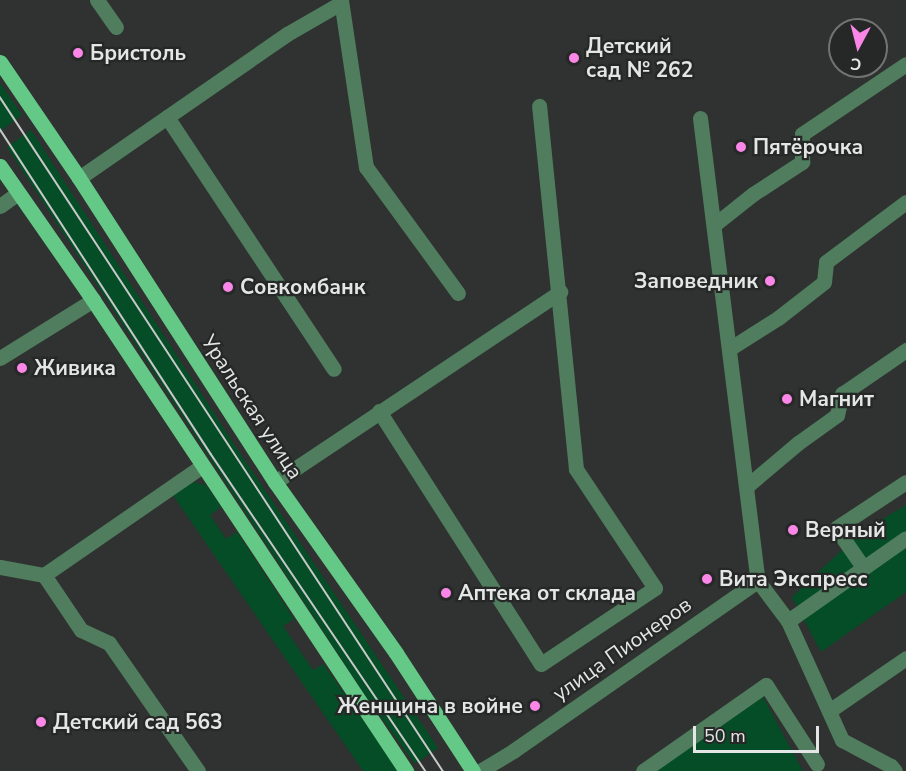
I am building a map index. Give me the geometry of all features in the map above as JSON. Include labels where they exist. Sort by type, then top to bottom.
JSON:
[{"type":"main road","name":"Уральская улица","points":[[0,62],[79,178],[275,482],[396,653],[473,771]]},
{"type":"main road","points":[[0,166],[93,300],[406,771]]},
{"type":"street","points":[[97,0],[116,27]]},
{"type":"street","points":[[79,178],[287,34],[341,1],[366,166],[458,293]]},
{"type":"street","points":[[714,225],[802,162],[802,134],[906,64]]},
{"type":"street","points":[[379,411],[542,664],[655,588],[576,469],[560,292],[539,106]]},
{"type":"street","points":[[167,117],[334,369]]},
{"type":"street","points":[[700,118],[758,581],[788,621],[842,740],[891,766],[895,771]]},
{"type":"street","points":[[0,206],[18,193]]},
{"type":"street","points":[[729,349],[778,318],[824,282],[826,262],[906,202]]},
{"type":"street","points":[[275,482],[560,292]]},
{"type":"street","points":[[0,358],[93,300]]},
{"type":"street","points":[[747,486],[798,442],[837,415],[842,394],[906,350]]},
{"type":"street","points":[[0,567],[44,575],[202,466]]},
{"type":"street","points":[[863,567],[836,528],[906,482]]},
{"type":"street","points":[[788,621],[906,538]]},
{"type":"street","points":[[44,575],[81,630],[109,643],[198,771]]},
{"type":"street","name":"улица Пионеров","points":[[480,771],[513,751],[758,581]]},
{"type":"street","points":[[829,711],[906,658]]},
{"type":"street","points":[[644,771],[766,685],[817,764]]},
{"type":"green space","points":[[0,83],[22,115],[0,131]]},
{"type":"green space","points":[[31,130],[236,447],[438,748],[415,764],[363,692],[7,147]]},
{"type":"green space","points":[[192,482],[206,485],[221,507],[210,515],[226,539],[237,532],[294,619],[283,626],[313,670],[323,664],[398,768],[396,771],[363,771],[172,494]]},
{"type":"green space","points":[[906,505],[906,592],[821,652],[792,597],[860,533]]},
{"type":"green space","points":[[763,697],[803,771],[655,771]]},
{"type":"tram line","points":[[0,97],[443,771]]},
{"type":"tram line","points":[[0,129],[211,454],[426,771]]},
{"type":"place","name":"Бристоль","points":[[78,53]]},
{"type":"place","name":"Детский сад № 262","points":[[574,58]]},
{"type":"place","name":"Пятёрочка","points":[[741,147]]},
{"type":"place","name":"Заповедник","points":[[770,281]]},
{"type":"place","name":"Совкомбанк","points":[[228,287]]},
{"type":"place","name":"Живика","points":[[22,368]]},
{"type":"place","name":"Магнит","points":[[787,399]]},
{"type":"place","name":"Верный","points":[[793,530]]},
{"type":"place","name":"Вита Экспресс","points":[[707,579]]},
{"type":"place","name":"Аптека от склада","points":[[446,593]]},
{"type":"place","name":"Женщина в войне","points":[[535,706]]},
{"type":"place","name":"Детский сад 563","points":[[41,722]]}]
